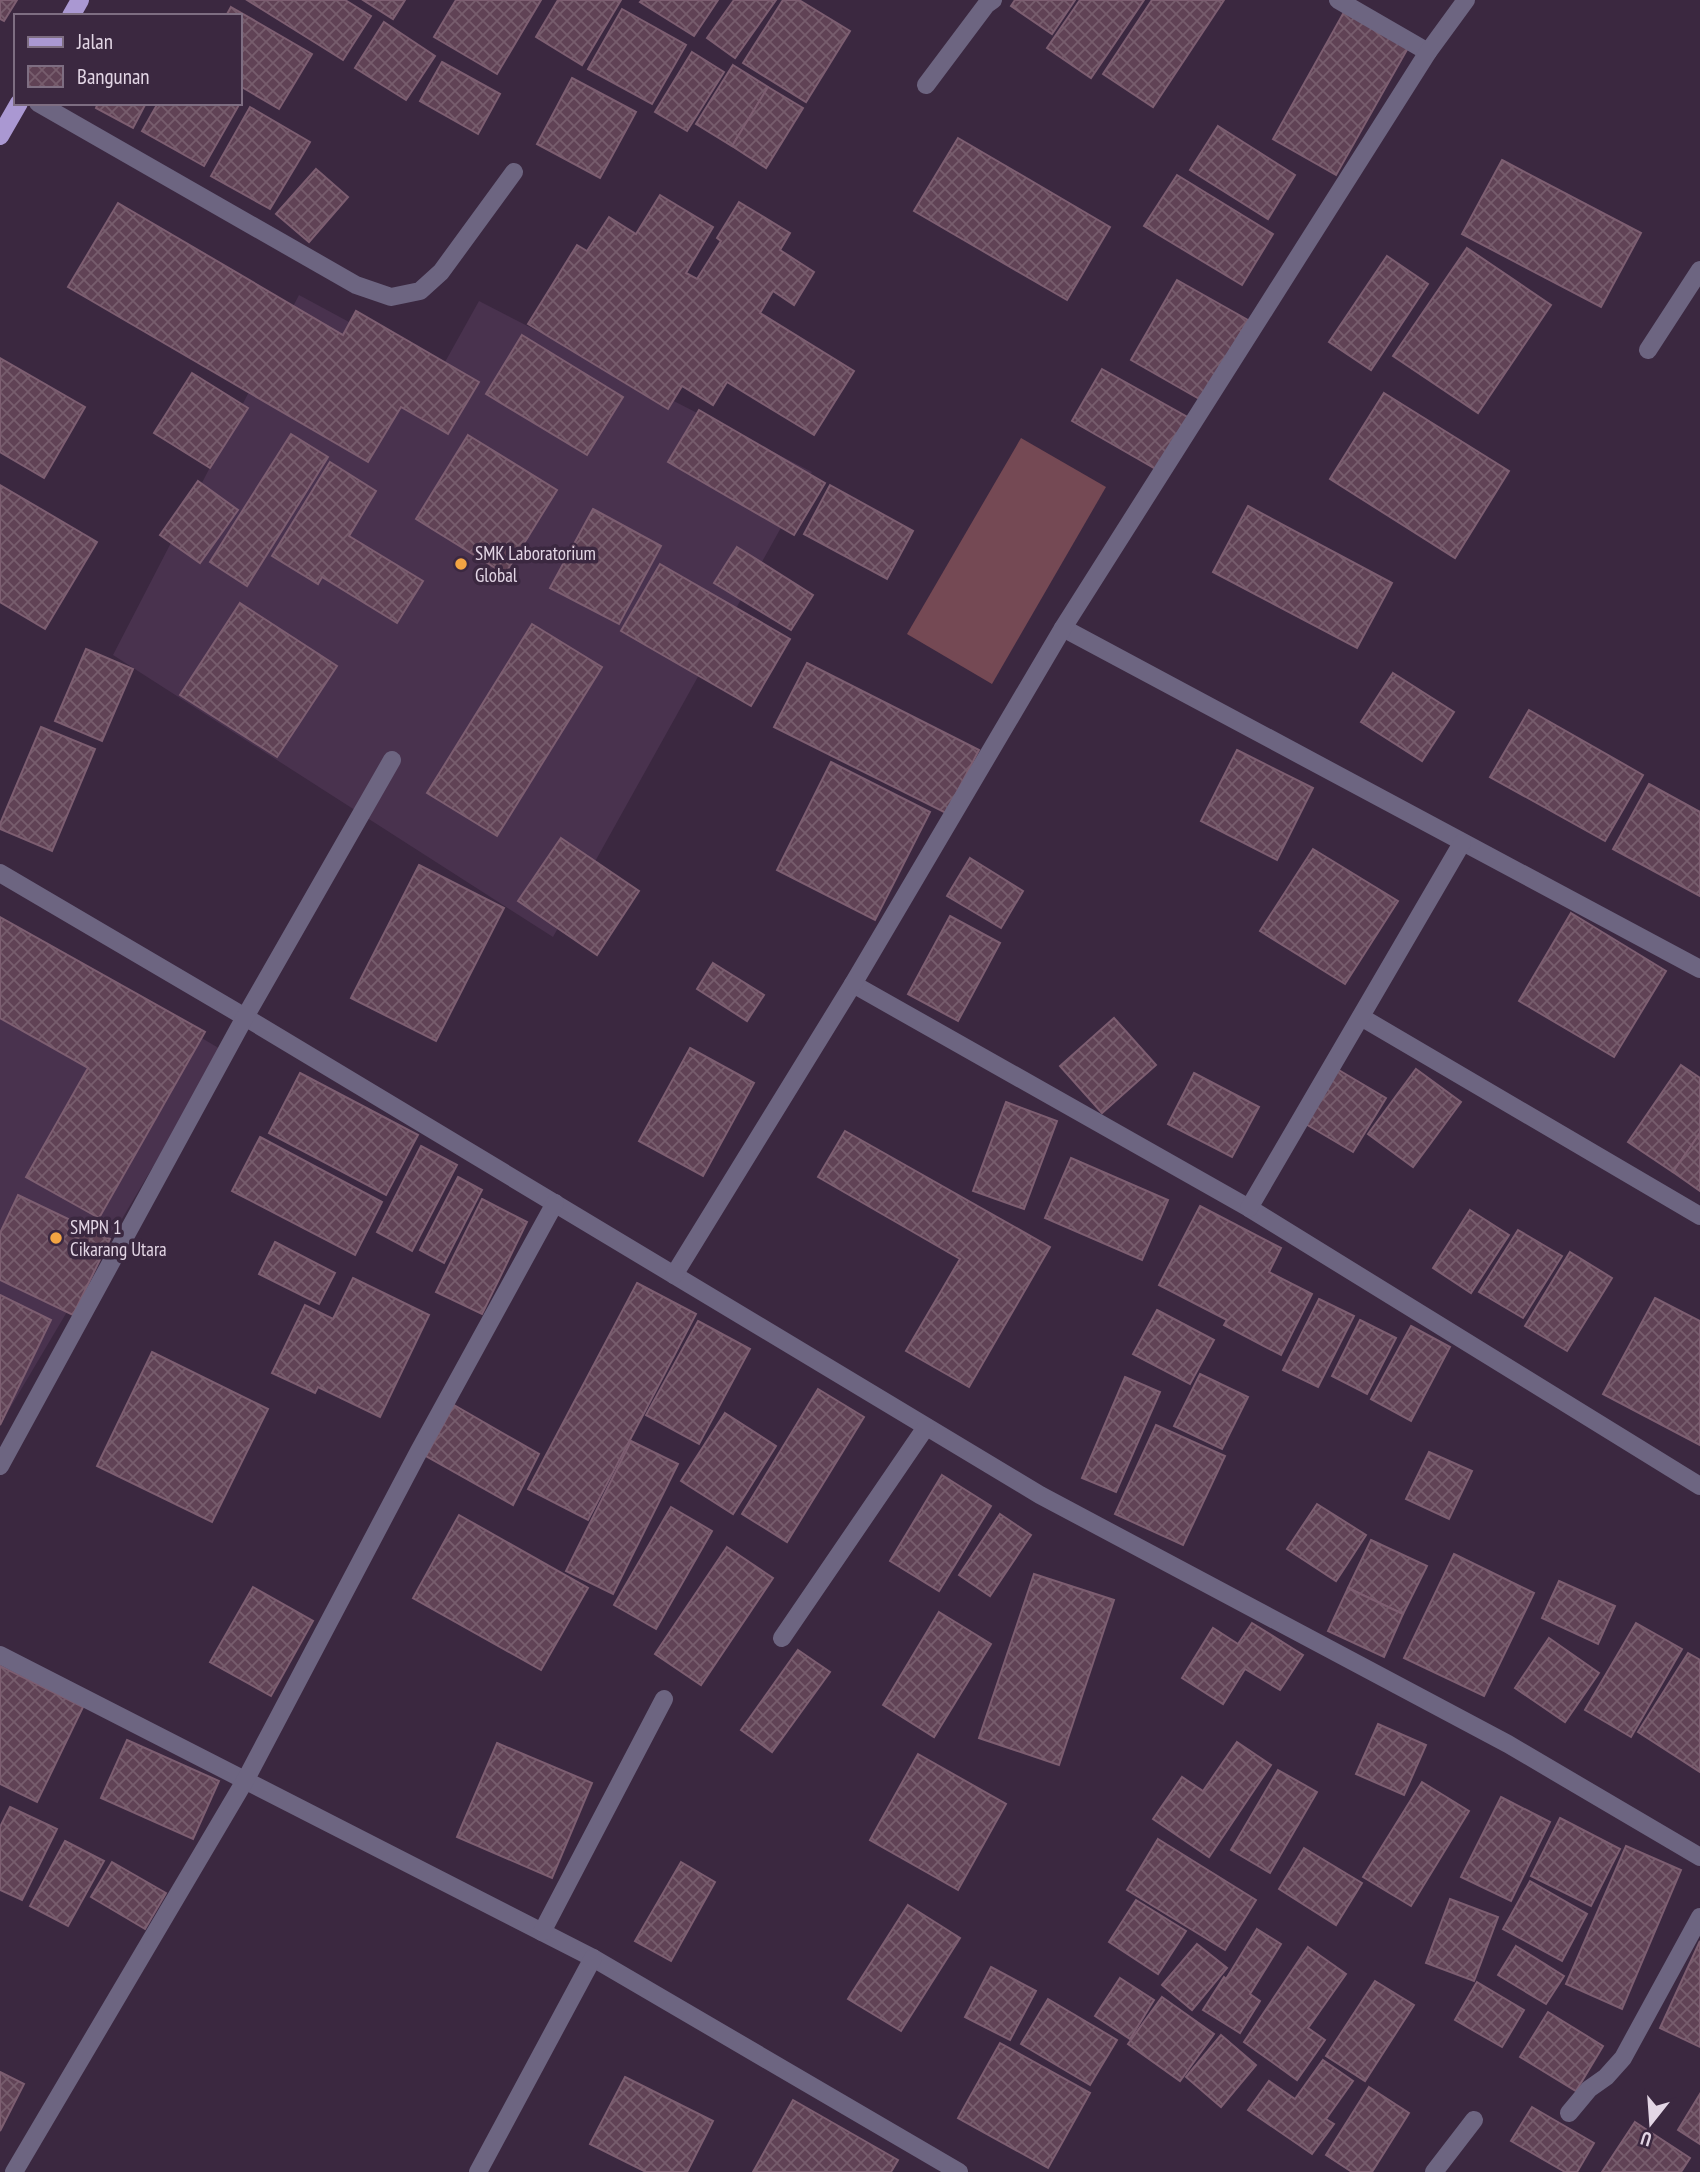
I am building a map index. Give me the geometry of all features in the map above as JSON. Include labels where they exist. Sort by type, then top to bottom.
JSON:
[{"type":"main road","points":[[0,136],[18,105]]},
{"type":"street","points":[[926,85],[986,5],[993,0]]},
{"type":"street","points":[[1338,0],[1428,52]]},
{"type":"street","points":[[674,1275],[853,984],[1063,628],[1428,52],[1466,0]]},
{"type":"street","points":[[41,105],[356,285],[391,297],[420,290],[441,272],[514,172]]},
{"type":"street","points":[[1648,350],[1700,270]]},
{"type":"street","points":[[1063,628],[1700,969]]},
{"type":"street","points":[[0,1466],[246,1017],[392,760]]},
{"type":"street","points":[[1249,1208],[1462,843]]},
{"type":"street","points":[[0,873],[246,1017],[1040,1495],[1508,1744],[1700,1857]]},
{"type":"street","points":[[853,984],[1249,1208],[1700,1486]]},
{"type":"street","points":[[1361,1017],[1700,1216]]},
{"type":"street","points":[[14,2172],[246,1779],[419,1451],[555,1203]]},
{"type":"street","points":[[782,1638],[926,1427]]},
{"type":"street","points":[[0,1656],[593,1958],[928,2165],[959,2172]]},
{"type":"street","points":[[542,1932],[664,1699]]},
{"type":"street","points":[[1569,2113],[1589,2089],[1606,2077],[1623,2058],[1700,1917]]},
{"type":"street","points":[[478,2172],[593,1958]]},
{"type":"street","points":[[1434,2172],[1474,2120]]},
{"type":"shaded area","name":"SMK Laboratorium Global","points":[[299,295],[440,371],[479,301],[812,472],[553,937],[113,655]]},
{"type":"shaded area","points":[[1021,438],[1106,487],[992,684],[907,634]]},
{"type":"shaded area","name":"SMPN 1 Cikarang Utara","points":[[0,919],[222,1050],[0,1425]]},
{"type":"building","points":[[0,0],[17,0],[4,21],[0,19]]},
{"type":"building","points":[[247,0],[345,0],[371,16],[343,60]]},
{"type":"building","points":[[363,0],[405,0],[393,19]]},
{"type":"building","points":[[456,0],[541,0],[497,74],[434,37]]},
{"type":"building","points":[[558,0],[621,0],[582,65],[536,37]]},
{"type":"building","points":[[718,0],[694,36],[640,2]]},
{"type":"building","points":[[734,0],[776,0],[735,58],[707,38]]},
{"type":"building","points":[[783,0],[799,0],[850,31],[806,102],[743,63]]},
{"type":"building","points":[[1015,0],[1075,0],[1052,34],[1011,6]]},
{"type":"building","points":[[1080,0],[1144,0],[1091,78],[1047,48]]},
{"type":"building","points":[[1152,0],[1224,0],[1153,107],[1103,74]]},
{"type":"building","points":[[231,7],[312,54],[279,109],[242,87],[242,14],[227,14]]},
{"type":"building","points":[[622,9],[686,45],[652,104],[588,69]]},
{"type":"building","points":[[1344,12],[1408,48],[1336,175],[1273,139]]},
{"type":"building","points":[[384,22],[435,56],[406,100],[355,68]]},
{"type":"building","points":[[692,52],[724,72],[687,131],[655,112]]},
{"type":"building","points":[[442,62],[500,94],[478,134],[420,101]]},
{"type":"building","points":[[733,65],[768,87],[732,146],[696,124]]},
{"type":"building","points":[[572,78],[636,112],[600,178],[537,144]]},
{"type":"building","points":[[768,87],[803,108],[766,168],[732,146]]},
{"type":"building","points":[[97,105],[145,105],[133,128],[96,108]]},
{"type":"building","points":[[157,105],[239,105],[204,166],[142,131]]},
{"type":"building","points":[[250,107],[310,142],[270,209],[211,176]]},
{"type":"building","points":[[1218,126],[1295,175],[1268,219],[1190,170]]},
{"type":"building","points":[[958,138],[1110,227],[1067,300],[914,211]]},
{"type":"building","points":[[1502,160],[1641,233],[1601,307],[1462,234]]},
{"type":"building","points":[[316,169],[348,197],[309,242],[276,214]]},
{"type":"building","points":[[1177,175],[1273,234],[1242,285],[1144,226]]},
{"type":"building","points":[[660,195],[713,227],[686,273],[697,279],[721,241],[717,238],[739,202],[790,233],[780,250],[814,272],[794,305],[773,291],[760,313],[854,371],[814,435],[727,382],[713,405],[682,386],[668,409],[528,324],[577,245],[587,251],[609,217],[636,234]]},
{"type":"building","points":[[118,203],[343,335],[356,311],[479,382],[448,434],[401,407],[368,462],[68,287]]},
{"type":"building","points":[[1467,248],[1551,305],[1478,413],[1393,356]]},
{"type":"building","points":[[1387,256],[1428,284],[1371,370],[1329,342]]},
{"type":"building","points":[[1177,280],[1248,320],[1201,400],[1131,360]]},
{"type":"building","points":[[522,335],[623,397],[587,455],[486,394]]},
{"type":"building","points":[[0,358],[85,407],[44,478],[0,452]]},
{"type":"building","points":[[1102,369],[1189,418],[1159,471],[1072,421]]},
{"type":"building","points":[[192,373],[248,408],[210,468],[154,433]]},
{"type":"building","points":[[1384,393],[1509,471],[1455,558],[1330,479]]},
{"type":"building","points":[[699,410],[825,483],[794,535],[668,462]]},
{"type":"building","points":[[291,434],[328,457],[247,586],[210,562]]},
{"type":"building","points":[[468,435],[557,490],[505,574],[416,519]]},
{"type":"building","points":[[330,462],[376,491],[349,536],[423,581],[397,623],[322,577],[318,584],[272,556]]},
{"type":"building","points":[[198,481],[238,510],[200,563],[160,535]]},
{"type":"building","points":[[0,485],[97,542],[45,629],[0,602]]},
{"type":"building","points":[[830,485],[913,531],[887,579],[804,534]]},
{"type":"building","points":[[1248,506],[1392,583],[1357,648],[1213,572]]},
{"type":"building","points":[[593,509],[661,546],[619,624],[550,588]]},
{"type":"building","points":[[737,547],[813,595],[791,630],[714,583]]},
{"type":"building","points":[[660,564],[790,639],[751,706],[621,631]]},
{"type":"building","points":[[240,603],[337,666],[277,757],[180,695]]},
{"type":"building","points":[[532,624],[602,667],[497,836],[427,793]]},
{"type":"building","points":[[86,649],[133,669],[102,741],[55,721]]},
{"type":"building","points":[[807,663],[979,750],[946,813],[774,727]]},
{"type":"building","points":[[1393,673],[1454,712],[1422,761],[1361,722]]},
{"type":"building","points":[[1529,710],[1643,775],[1605,841],[1490,777]]},
{"type":"building","points":[[41,727],[95,749],[52,851],[0,829]]},
{"type":"building","points":[[1237,750],[1313,788],[1277,860],[1201,821]]},
{"type":"building","points":[[831,762],[930,812],[875,920],[777,870]]},
{"type":"building","points":[[1649,784],[1700,812],[1700,896],[1613,849]]},
{"type":"building","points":[[561,838],[639,891],[597,955],[518,901]]},
{"type":"building","points":[[1313,849],[1398,901],[1345,984],[1260,931]]},
{"type":"building","points":[[970,858],[1023,891],[1001,928],[947,896]]},
{"type":"building","points":[[419,865],[504,908],[436,1041],[351,998]]},
{"type":"building","points":[[1571,913],[1666,971],[1614,1057],[1519,1001]]},
{"type":"building","points":[[950,916],[1000,943],[958,1021],[908,994]]},
{"type":"building","points":[[0,917],[205,1032],[99,1218],[26,1177],[88,1068],[0,1018]]},
{"type":"building","points":[[713,963],[764,995],[747,1021],[697,989]]},
{"type":"building","points":[[1114,1018],[1156,1065],[1102,1113],[1060,1066]]},
{"type":"building","points":[[690,1048],[754,1083],[703,1176],[639,1141]]},
{"type":"building","points":[[1681,1065],[1700,1078],[1700,1133],[1673,1172],[1628,1142]]},
{"type":"building","points":[[1337,1069],[1386,1098],[1353,1152],[1304,1123]]},
{"type":"building","points":[[1416,1069],[1461,1102],[1413,1167],[1368,1134]]},
{"type":"building","points":[[300,1073],[418,1135],[386,1195],[269,1133]]},
{"type":"building","points":[[1194,1073],[1259,1107],[1232,1157],[1168,1124]]},
{"type":"building","points":[[1006,1102],[1057,1121],[1024,1209],[973,1191]]},
{"type":"building","points":[[845,1131],[1050,1247],[969,1387],[906,1351],[960,1259],[818,1177]]},
{"type":"building","points":[[1700,1133],[1700,1191],[1673,1172]]},
{"type":"building","points":[[260,1137],[382,1202],[355,1255],[232,1191]]},
{"type":"building","points":[[421,1146],[457,1165],[412,1251],[377,1232]]},
{"type":"building","points":[[1071,1158],[1168,1200],[1142,1260],[1045,1218]]},
{"type":"building","points":[[458,1177],[482,1190],[444,1263],[420,1250]]},
{"type":"building","points":[[18,1195],[110,1239],[73,1315],[0,1280],[0,1233]]},
{"type":"building","points":[[482,1199],[527,1222],[482,1314],[436,1292]]},
{"type":"building","points":[[1200,1206],[1281,1248],[1269,1272],[1312,1294],[1281,1355],[1224,1325],[1227,1320],[1159,1285]]},
{"type":"building","points":[[1470,1210],[1509,1235],[1471,1293],[1433,1268]]},
{"type":"building","points":[[1518,1230],[1562,1256],[1523,1318],[1479,1292]]},
{"type":"building","points":[[275,1242],[335,1273],[319,1304],[259,1274]]},
{"type":"building","points":[[1570,1252],[1612,1278],[1567,1351],[1525,1326]]},
{"type":"building","points":[[353,1278],[429,1315],[380,1417],[318,1387],[315,1393],[272,1373],[305,1305],[333,1319]]},
{"type":"building","points":[[637,1283],[696,1314],[588,1520],[528,1489]]},
{"type":"building","points":[[0,1295],[51,1320],[0,1425]]},
{"type":"building","points":[[1655,1298],[1700,1321],[1700,1445],[1603,1394]]},
{"type":"building","points":[[1319,1299],[1354,1316],[1318,1387],[1283,1370]]},
{"type":"building","points":[[1157,1310],[1214,1340],[1190,1384],[1133,1354]]},
{"type":"building","points":[[1360,1320],[1396,1338],[1367,1394],[1332,1376]]},
{"type":"building","points":[[698,1321],[750,1349],[699,1444],[646,1415]]},
{"type":"building","points":[[1411,1326],[1450,1347],[1411,1421],[1371,1399]]},
{"type":"building","points":[[152,1352],[268,1409],[212,1522],[97,1466]]},
{"type":"building","points":[[1200,1374],[1248,1397],[1222,1449],[1174,1426]]},
{"type":"building","points":[[1125,1377],[1160,1392],[1116,1492],[1082,1478]]},
{"type":"building","points":[[818,1389],[864,1417],[787,1542],[742,1514]]},
{"type":"building","points":[[454,1405],[539,1454],[513,1505],[426,1456]]},
{"type":"building","points":[[725,1413],[776,1446],[733,1514],[681,1481]]},
{"type":"building","points":[[1156,1425],[1225,1456],[1183,1545],[1115,1514]]},
{"type":"building","points":[[631,1441],[678,1464],[613,1594],[566,1571]]},
{"type":"building","points":[[1429,1452],[1472,1471],[1449,1519],[1406,1499]]},
{"type":"building","points":[[942,1475],[991,1506],[939,1591],[890,1561]]},
{"type":"building","points":[[1317,1504],[1366,1535],[1336,1581],[1287,1549]]},
{"type":"building","points":[[671,1507],[712,1531],[656,1629],[614,1605]]},
{"type":"building","points":[[1000,1514],[1031,1535],[990,1596],[959,1575]]},
{"type":"building","points":[[459,1515],[588,1588],[541,1670],[413,1598]]},
{"type":"building","points":[[1371,1540],[1427,1566],[1403,1614],[1348,1588]]},
{"type":"building","points":[[727,1547],[773,1578],[701,1685],[655,1654]]},
{"type":"building","points":[[1454,1554],[1534,1593],[1484,1696],[1404,1658]]},
{"type":"building","points":[[1034,1574],[1114,1600],[1059,1765],[979,1738]]},
{"type":"building","points":[[1559,1581],[1615,1606],[1598,1644],[1542,1618]]},
{"type":"building","points":[[253,1587],[313,1621],[271,1696],[210,1662]]},
{"type":"building","points":[[1348,1588],[1403,1614],[1384,1657],[1328,1631]]},
{"type":"building","points":[[939,1612],[991,1644],[934,1737],[883,1705]]},
{"type":"building","points":[[1252,1623],[1303,1655],[1280,1690],[1245,1669],[1223,1704],[1182,1678],[1213,1628],[1238,1644]]},
{"type":"building","points":[[1636,1623],[1682,1649],[1631,1737],[1585,1710]]},
{"type":"building","points":[[1549,1638],[1599,1673],[1565,1722],[1515,1688]]},
{"type":"building","points":[[798,1650],[830,1672],[772,1752],[741,1730]]},
{"type":"building","points":[[1688,1653],[1700,1660],[1700,1772],[1638,1732]]},
{"type":"building","points":[[0,1666],[83,1707],[37,1802],[0,1784]]},
{"type":"building","points":[[1378,1724],[1426,1745],[1404,1795],[1356,1774]]},
{"type":"building","points":[[127,1740],[219,1781],[193,1839],[101,1798]]},
{"type":"building","points":[[1237,1742],[1271,1765],[1209,1857],[1153,1819],[1182,1777],[1203,1791]]},
{"type":"building","points":[[497,1743],[592,1783],[552,1878],[457,1837]]},
{"type":"building","points":[[918,1754],[1006,1804],[958,1890],[870,1840]]},
{"type":"building","points":[[1278,1770],[1317,1792],[1270,1873],[1231,1850]]},
{"type":"building","points":[[1422,1782],[1469,1811],[1411,1906],[1363,1877]]},
{"type":"building","points":[[1501,1797],[1550,1822],[1511,1901],[1461,1877]]},
{"type":"building","points":[[10,1807],[57,1829],[22,1900],[0,1890],[0,1827]]},
{"type":"building","points":[[1560,1818],[1620,1849],[1591,1906],[1531,1876]]},
{"type":"building","points":[[1158,1839],[1256,1900],[1225,1950],[1127,1890]]},
{"type":"building","points":[[65,1841],[104,1861],[68,1926],[30,1906]]},
{"type":"building","points":[[1626,1846],[1681,1870],[1622,2009],[1566,1984]]},
{"type":"building","points":[[1304,1848],[1362,1883],[1336,1925],[1279,1889]]},
{"type":"building","points":[[112,1862],[166,1893],[145,1929],[91,1897]]},
{"type":"building","points":[[681,1862],[715,1882],[671,1961],[635,1941]]},
{"type":"building","points":[[1530,1881],[1587,1914],[1562,1961],[1503,1929]]},
{"type":"building","points":[[1450,1899],[1498,1917],[1474,1981],[1426,1963]]},
{"type":"building","points":[[1136,1900],[1186,1931],[1158,1974],[1109,1942]]},
{"type":"building","points":[[908,1905],[960,1938],[901,2031],[848,1999]]},
{"type":"building","points":[[1257,1929],[1281,1944],[1250,1994],[1260,2001],[1240,2033],[1203,2010]]},
{"type":"building","points":[[1700,1941],[1700,2047],[1660,2028]]},
{"type":"building","points":[[1197,1944],[1227,1968],[1192,2010],[1162,1985]]},
{"type":"building","points":[[1516,1946],[1564,1976],[1546,2004],[1498,1975]]},
{"type":"building","points":[[1308,1947],[1346,1974],[1308,2028],[1325,2040],[1297,2080],[1244,2042]]},
{"type":"building","points":[[991,1967],[1036,1991],[1010,2040],[965,2017]]},
{"type":"building","points":[[1120,1978],[1154,2000],[1130,2039],[1095,2016]]},
{"type":"building","points":[[1375,1981],[1414,2005],[1365,2081],[1326,2056]]},
{"type":"building","points":[[1477,1982],[1524,2010],[1502,2047],[1455,2020]]},
{"type":"building","points":[[1162,1997],[1214,2034],[1180,2081],[1128,2044]]},
{"type":"building","points":[[1048,1999],[1117,2040],[1090,2085],[1021,2044]]},
{"type":"building","points":[[1548,2012],[1603,2046],[1576,2091],[1520,2057]]},
{"type":"building","points":[[1221,2035],[1256,2065],[1221,2107],[1186,2077]]},
{"type":"building","points":[[1000,2043],[1090,2093],[1048,2168],[958,2118]]},
{"type":"building","points":[[1323,2060],[1353,2081],[1326,2119],[1334,2124],[1312,2154],[1248,2110],[1269,2081],[1295,2099]]},
{"type":"building","points":[[0,2072],[24,2084],[0,2131]]},
{"type":"building","points":[[625,2077],[713,2121],[687,2172],[646,2172],[590,2144]]},
{"type":"building","points":[[1369,2087],[1409,2113],[1372,2172],[1352,2172],[1326,2155]]},
{"type":"building","points":[[1700,2094],[1700,2144],[1678,2130]]},
{"type":"building","points":[[793,2100],[898,2160],[891,2172],[753,2172]]},
{"type":"building","points":[[1532,2107],[1594,2143],[1577,2172],[1565,2172],[1511,2141]]},
{"type":"building","points":[[1635,2122],[1690,2158],[1681,2172],[1602,2172]]},
{"type":"place","name":"SMK Laboratorium Global","points":[[461,564]]},
{"type":"place","name":"SMPN 1 Cikarang Utara","points":[[56,1238]]}]
